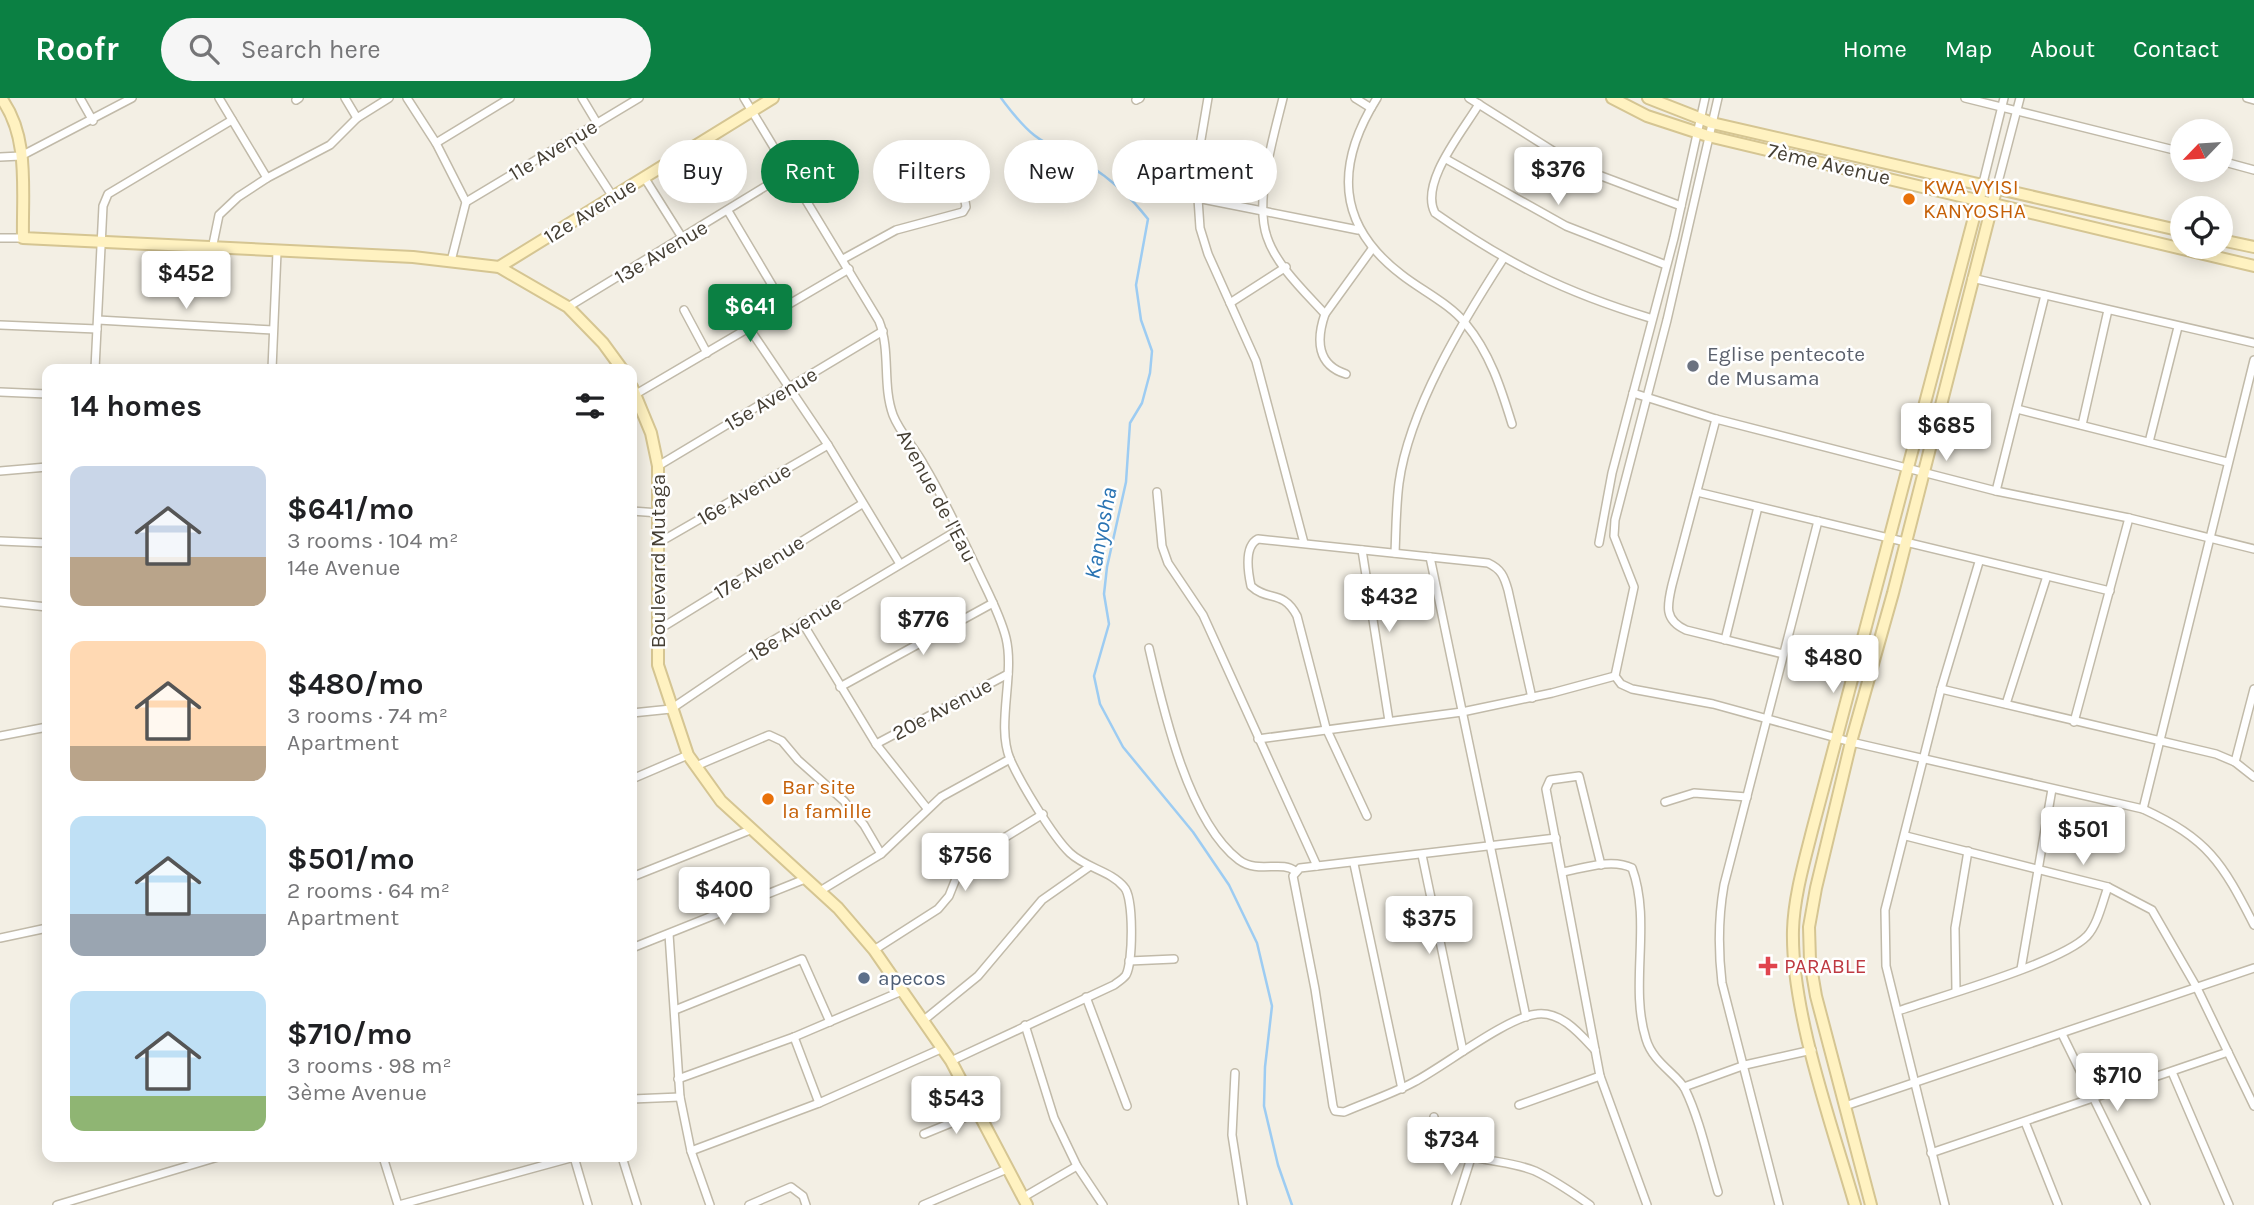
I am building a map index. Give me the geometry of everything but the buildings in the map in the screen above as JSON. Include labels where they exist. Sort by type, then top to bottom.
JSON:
[{"type":"street","points":[[1,98],[15,118],[21,156],[23,238]]},
{"type":"street","points":[[80,98],[93,121]]},
{"type":"street","points":[[0,157],[21,156],[93,121],[132,98]]},
{"type":"street","points":[[219,98],[267,178]]},
{"type":"street","points":[[345,98],[357,118]]},
{"type":"street","points":[[212,248],[219,215],[267,178],[330,145],[357,118],[389,98]]},
{"type":"street","points":[[407,98],[436,143],[466,202],[451,261]]},
{"type":"street","points":[[436,143],[510,98]]},
{"type":"street","points":[[582,98],[597,123]]},
{"type":"street","name":"11e Avenue","points":[[466,202],[639,98]]},
{"type":"street","name":"Avenue de l'Eau","points":[[744,98],[770,140]]},
{"type":"street","name":"12e Avenue","points":[[499,267],[774,98]]},
{"type":"street","points":[[1201,140],[1208,98]]},
{"type":"street","points":[[1283,98],[1270,153],[1264,209],[1268,239],[1286,268],[1325,314]]},
{"type":"street","points":[[1354,98],[1371,108]]},
{"type":"street","points":[[1377,98],[1351,155],[1348,183],[1350,208],[1358,230],[1372,248],[1399,273],[1464,321],[1484,349],[1499,382],[1512,424]]},
{"type":"street","points":[[1469,98],[1580,168],[1681,206]]},
{"type":"street","name":"7ème Avenue","points":[[1612,98],[1647,116],[1696,133],[2254,266]]},
{"type":"street","name":"7ème Avenue","points":[[1648,98],[1699,120],[2170,228]]},
{"type":"street","points":[[1599,543],[1612,473],[1681,206],[1705,98]]},
{"type":"street","points":[[1718,98],[1687,238],[1615,520],[1614,537],[1634,587],[1615,676],[1621,684],[1632,689],[1713,704],[1851,742],[2143,809],[2197,839],[2217,859],[2254,925]]},
{"type":"street","points":[[1965,98],[2003,102],[2017,110],[2170,149]]},
{"type":"street","points":[[1871,1205],[1816,996],[1810,961],[1809,928],[1851,742],[2020,98]]},
{"type":"street","points":[[2247,98],[2254,100]]},
{"type":"street","points":[[1854,1205],[1812,1050],[1793,958],[1793,928],[1799,885],[2003,102]]},
{"type":"street","points":[[1479,104],[1446,159],[1429,195],[1435,213],[1503,259],[1599,302],[1650,318]]},
{"type":"street","points":[[95,364],[103,206],[108,194],[122,189],[232,120]]},
{"type":"street","points":[[574,137],[613,197]]},
{"type":"street","points":[[1446,159],[1566,226],[1666,265]]},
{"type":"street","points":[[2233,164],[2254,170]]},
{"type":"street","points":[[644,177],[683,239]]},
{"type":"street","name":"13e Avenue","points":[[568,307],[761,190]]},
{"type":"street","name":"Avenue de l'Eau","points":[[808,203],[883,331],[889,400],[894,418],[923,463],[958,530],[1006,637],[1007,738],[1010,759],[1070,853],[1089,867],[1116,879],[1126,888],[1131,901],[1129,961]]},
{"type":"street","points":[[843,259],[896,230],[962,212],[965,203]]},
{"type":"street","points":[[1198,203],[1200,228],[1208,254],[1259,371],[1304,543]]},
{"type":"street","points":[[1227,203],[1358,230]]},
{"type":"street","points":[[728,211],[785,307]]},
{"type":"street","points":[[0,238],[451,261],[499,267],[568,307],[603,343],[618,364]]},
{"type":"street","points":[[2233,243],[2254,247]]},
{"type":"street","points":[[1346,374],[1333,370],[1321,352],[1319,339],[1325,314],[1372,248]]},
{"type":"street","points":[[272,364],[277,252]]},
{"type":"street","points":[[1395,553],[1399,483],[1407,448],[1464,321],[1503,259]]},
{"type":"street","points":[[1230,303],[1286,268]]},
{"type":"street","points":[[637,389],[707,353],[849,269]]},
{"type":"street","points":[[1972,278],[2254,343]]},
{"type":"street","points":[[1996,491],[2046,295]]},
{"type":"street","points":[[684,310],[707,353]]},
{"type":"street","points":[[2082,425],[2108,310]]},
{"type":"street","points":[[98,320],[273,330]]},
{"type":"street","points":[[0,325],[97,329]]},
{"type":"street","points":[[2149,442],[2178,327]]},
{"type":"street","points":[[749,328],[828,445],[900,564]]},
{"type":"street","name":"15e Avenue","points":[[658,466],[883,331]]},
{"type":"street","points":[[2143,809],[2254,360]]},
{"type":"street","points":[[0,392],[42,394]]},
{"type":"street","points":[[1633,393],[1716,419],[1996,491],[2129,518],[2254,549]]},
{"type":"street","name":"Boulevard Mutaga","points":[[637,398],[651,433],[658,466],[658,666],[688,755],[721,801],[820,891],[874,950],[951,1061],[1025,1202]]},
{"type":"street","points":[[2017,409],[2227,462]]},
{"type":"street","points":[[1716,419],[1667,605],[1669,617],[1675,625],[1686,630],[1783,654]]},
{"type":"street","name":"16e Avenue","points":[[660,542],[828,445]]},
{"type":"street","points":[[0,471],[42,467]]},
{"type":"street","points":[[1157,492],[1165,555],[1203,615],[1317,866]]},
{"type":"street","points":[[1697,492],[1979,562],[2110,591]]},
{"type":"street","name":"17e Avenue","points":[[656,631],[862,504]]},
{"type":"street","points":[[1725,640],[1758,507]]},
{"type":"street","points":[[637,511],[660,513]]},
{"type":"street","points":[[2074,722],[2129,518]]},
{"type":"street","points":[[1779,1205],[1723,983],[1718,947],[1724,885],[1818,521]]},
{"type":"street","name":"18e Avenue","points":[[671,709],[802,622],[958,530]]},
{"type":"street","points":[[1367,816],[1326,728],[1297,616],[1291,604],[1282,597],[1257,591],[1249,578],[1252,542],[1258,539],[1304,543],[1488,563],[1503,574],[1532,698]]},
{"type":"street","points":[[0,541],[42,543]]},
{"type":"street","points":[[1362,550],[1389,722]]},
{"type":"street","points":[[1430,558],[1526,1017]]},
{"type":"street","points":[[1945,1205],[1912,1082],[1886,966],[1883,930],[1892,883],[1941,689],[1979,562]]},
{"type":"street","points":[[2006,704],[2047,576]]},
{"type":"street","points":[[0,602],[42,606]]},
{"type":"street","points":[[840,687],[993,603]]},
{"type":"street","points":[[802,622],[876,744],[926,807]]},
{"type":"street","points":[[1149,649],[1165,720],[1190,789],[1226,848],[1241,861],[1257,869],[1287,866],[1295,871],[1317,866],[1354,864],[1556,838]]},
{"type":"street","name":"20e Avenue","points":[[876,744],[1008,674]]},
{"type":"street","points":[[1258,739],[1462,712],[1532,698],[1615,676]]},
{"type":"street","points":[[1941,689],[2216,754],[2235,762],[2254,777]]},
{"type":"street","points":[[2235,762],[2254,689]]},
{"type":"street","points":[[637,712],[671,709]]},
{"type":"street","points":[[0,736],[42,728]]},
{"type":"street","points":[[696,766],[769,735],[776,736],[798,760],[844,801],[864,825],[881,854]]},
{"type":"street","points":[[637,777],[688,755]]},
{"type":"street","points":[[820,891],[881,854],[926,807],[1010,759]]},
{"type":"street","points":[[1601,865],[1580,776],[1556,778],[1547,783],[1600,1076],[1647,1205]]},
{"type":"street","points":[[2021,969],[2052,789]]},
{"type":"street","points":[[1665,802],[1694,793],[1746,797]]},
{"type":"street","points":[[874,950],[938,909],[949,896],[957,876],[978,854],[1043,814]]},
{"type":"street","points":[[637,875],[750,830]]},
{"type":"street","points":[[1906,836],[2108,887],[2152,910],[2197,988],[2254,1106]]},
{"type":"street","points":[[1956,990],[1955,928],[1968,851]]},
{"type":"street","points":[[1422,855],[1464,1051]]},
{"type":"street","points":[[1354,864],[1402,1088]]},
{"type":"street","points":[[1563,872],[1601,865],[1624,864],[1632,868],[1639,901],[1641,1017],[1646,1041],[1667,1072],[1684,1087],[1718,1192]]},
{"type":"street","points":[[924,1020],[978,976],[1042,900],[1089,867]]},
{"type":"street","points":[[1295,871],[1293,876],[1335,1111],[1344,1112],[1402,1088],[1526,1017],[1539,1013],[1567,1023],[1594,1050]]},
{"type":"street","points":[[637,945],[805,879]]},
{"type":"street","points":[[1898,1011],[2021,969],[2062,952],[2088,935],[2108,887]]},
{"type":"street","points":[[0,938],[42,929]]},
{"type":"street","points":[[669,934],[680,1097],[691,1151],[710,1205]]},
{"type":"street","points":[[675,1010],[802,959],[830,1022]]},
{"type":"street","points":[[951,1061],[1125,977],[1129,961],[1174,959]]},
{"type":"street","points":[[1845,1106],[2254,968]]},
{"type":"street","points":[[678,1079],[794,1037],[902,991]]},
{"type":"street","points":[[1086,997],[1127,1106]]},
{"type":"street","points":[[1025,1025],[1054,1118],[1077,1166],[1102,1205]]},
{"type":"street","points":[[2062,1034],[2146,1205]]},
{"type":"street","points":[[794,1037],[819,1103]]},
{"type":"street","points":[[691,1151],[819,1103],[943,1048]]},
{"type":"street","points":[[1684,1087],[1745,1065],[1812,1050]]},
{"type":"street","points":[[1931,1153],[2094,1100],[2228,1052]]},
{"type":"street","points":[[2172,1072],[2229,1205]]},
{"type":"street","points":[[1235,1073],[1232,1135],[1243,1205]]},
{"type":"street","points":[[1519,1105],[1600,1076]]},
{"type":"street","points":[[637,1099],[680,1097]]},
{"type":"street","points":[[924,1134],[978,1112]]},
{"type":"street","points":[[1434,1117],[1441,1140],[1449,1147],[1471,1158],[1507,1161],[1536,1172],[1590,1205]]},
{"type":"street","points":[[2025,1122],[2058,1205]]},
{"type":"street","points":[[1456,1205],[1471,1158]]},
{"type":"street","points":[[57,1205],[201,1162]]},
{"type":"street","points":[[385,1162],[399,1205],[556,1162]]},
{"type":"street","points":[[575,1162],[588,1205]]},
{"type":"street","points":[[624,1162],[637,1205]]},
{"type":"street","points":[[1025,1202],[1077,1166]]},
{"type":"street","points":[[923,1205],[1007,1169]]},
{"type":"street","points":[[750,1205],[791,1187],[803,1196],[806,1205]]},
{"type":"waterway","name":"Kanyosha","points":[[1001,98],[1034,135],[1104,176],[1128,196],[1148,219],[1136,285],[1141,320],[1152,351],[1150,373],[1142,403],[1130,423],[1126,482],[1107,567],[1104,594],[1109,624],[1094,676],[1100,704],[1123,747],[1193,832],[1229,885],[1257,943],[1272,1006],[1265,1067],[1264,1106],[1278,1165],[1292,1205]]},
{"type":"place","name":"KWA VYISI KANYOSHA","points":[[1909,199]]},
{"type":"place","name":"Eglise pentecote de Musama","points":[[1693,366]]},
{"type":"place","name":"Bar site la famille","points":[[768,799]]},
{"type":"place","name":"PARABLE","points":[[1768,966]]},
{"type":"place","name":"apecos","points":[[864,978]]}]
